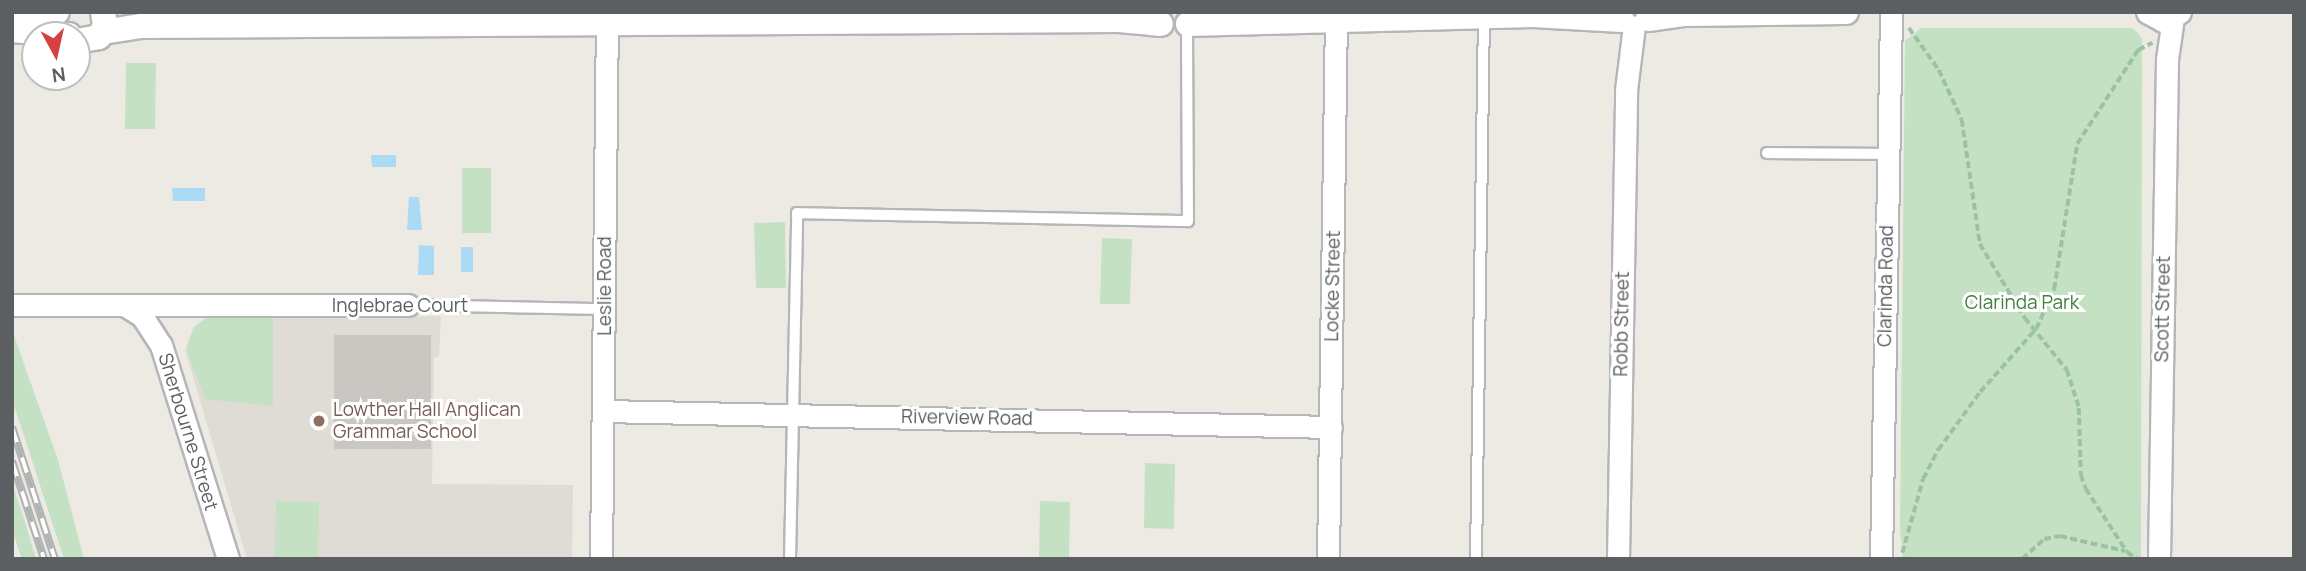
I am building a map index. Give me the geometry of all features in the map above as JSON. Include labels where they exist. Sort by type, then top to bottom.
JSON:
[{"type":"street","points":[[12,16],[57,12]]},
{"type":"street","points":[[118,12],[200,16],[607,19],[748,12]]},
{"type":"street","points":[[642,17],[1159,18],[1176,31],[1188,21],[1336,16],[1484,14],[1633,18],[1682,14],[1846,12]]},
{"type":"street","name":"Clarinda Road","points":[[1881,559],[1891,12]]},
{"type":"street","name":"Locke Street","points":[[1328,559],[1336,16]]},
{"type":"street","points":[[91,41],[103,22],[142,26],[457,17]]},
{"type":"street","name":"Scott Street","points":[[2159,17],[2167,59],[2159,559]]},
{"type":"street","name":"Robb Street","points":[[1618,559],[1626,90],[1633,18]]},
{"type":"street","name":"Leslie Road","points":[[601,559],[607,19]]},
{"type":"street","points":[[12,305],[126,306]]},
{"type":"street","name":"Inglebrae Court","points":[[126,306],[408,305]]},
{"type":"street","name":"Sherbourne Street","points":[[126,306],[142,316],[161,345],[228,559]]},
{"type":"street","points":[[161,345],[168,327],[194,307]]},
{"type":"street","name":"Riverview Road","points":[[604,411],[1331,427]]},
{"type":"lane","points":[[1476,559],[1484,14]]},
{"type":"lane","points":[[790,559],[797,213],[1188,221],[1188,21]]},
{"type":"lane","points":[[1767,153],[1889,153]]},
{"type":"lane","name":"Inglebrae Court","points":[[408,305],[605,309]]},
{"type":"path","points":[[1902,559],[1923,479],[1938,450],[1980,392],[2036,329],[2060,274],[2070,171],[2077,144],[2138,50],[2152,43],[2152,34],[2159,17]]},
{"type":"path","points":[[1909,27],[1939,70],[1960,113],[1980,244],[2025,318],[2067,370],[2075,390],[2081,475],[2086,489],[2127,552]]},
{"type":"path","points":[[2022,559],[2044,539],[2060,536],[2127,552],[2137,559]]},
{"type":"shaded area","name":"Lowther Hall Anglican Grammar School","points":[[441,316],[439,356],[434,358],[432,484],[573,485],[572,559],[247,559],[185,350],[191,333],[211,319]]},
{"type":"green space","name":"Clarinda Park","points":[[1921,28],[2133,28],[2142,38],[2141,559],[1903,559],[1900,528],[1905,41]]},
{"type":"green space","points":[[126,63],[156,63],[155,129],[125,129]]},
{"type":"green space","points":[[462,168],[491,168],[491,233],[462,233]]},
{"type":"green space","points":[[785,222],[786,288],[756,288],[754,223]]},
{"type":"green space","points":[[1102,238],[1132,239],[1130,304],[1100,304]]},
{"type":"green space","points":[[211,314],[273,316],[273,406],[205,399],[187,351],[193,328]]},
{"type":"green space","points":[[12,330],[58,460],[84,559],[64,559],[12,399]]},
{"type":"green space","points":[[1145,463],[1175,464],[1174,529],[1144,528]]},
{"type":"green space","points":[[12,483],[36,559],[22,559],[12,530]]},
{"type":"green space","points":[[276,501],[319,502],[318,559],[275,559]]},
{"type":"green space","points":[[1040,501],[1070,502],[1069,559],[1039,559]]},
{"type":"water","points":[[371,155],[396,155],[396,167],[372,167]]},
{"type":"water","points":[[172,188],[205,188],[205,201],[173,201]]},
{"type":"water","points":[[409,197],[419,197],[422,230],[407,230]]},
{"type":"water","points":[[419,245],[434,246],[434,275],[418,275]]},
{"type":"water","points":[[461,247],[473,247],[473,272],[461,272]]},
{"type":"building","points":[[334,335],[431,335],[431,449],[334,449]]},
{"type":"railway","points":[[12,427],[55,559]]},
{"type":"railway","points":[[12,461],[44,559]]},
{"type":"place","name":"Lowther Hall Anglican Grammar School","points":[[319,421]]}]
